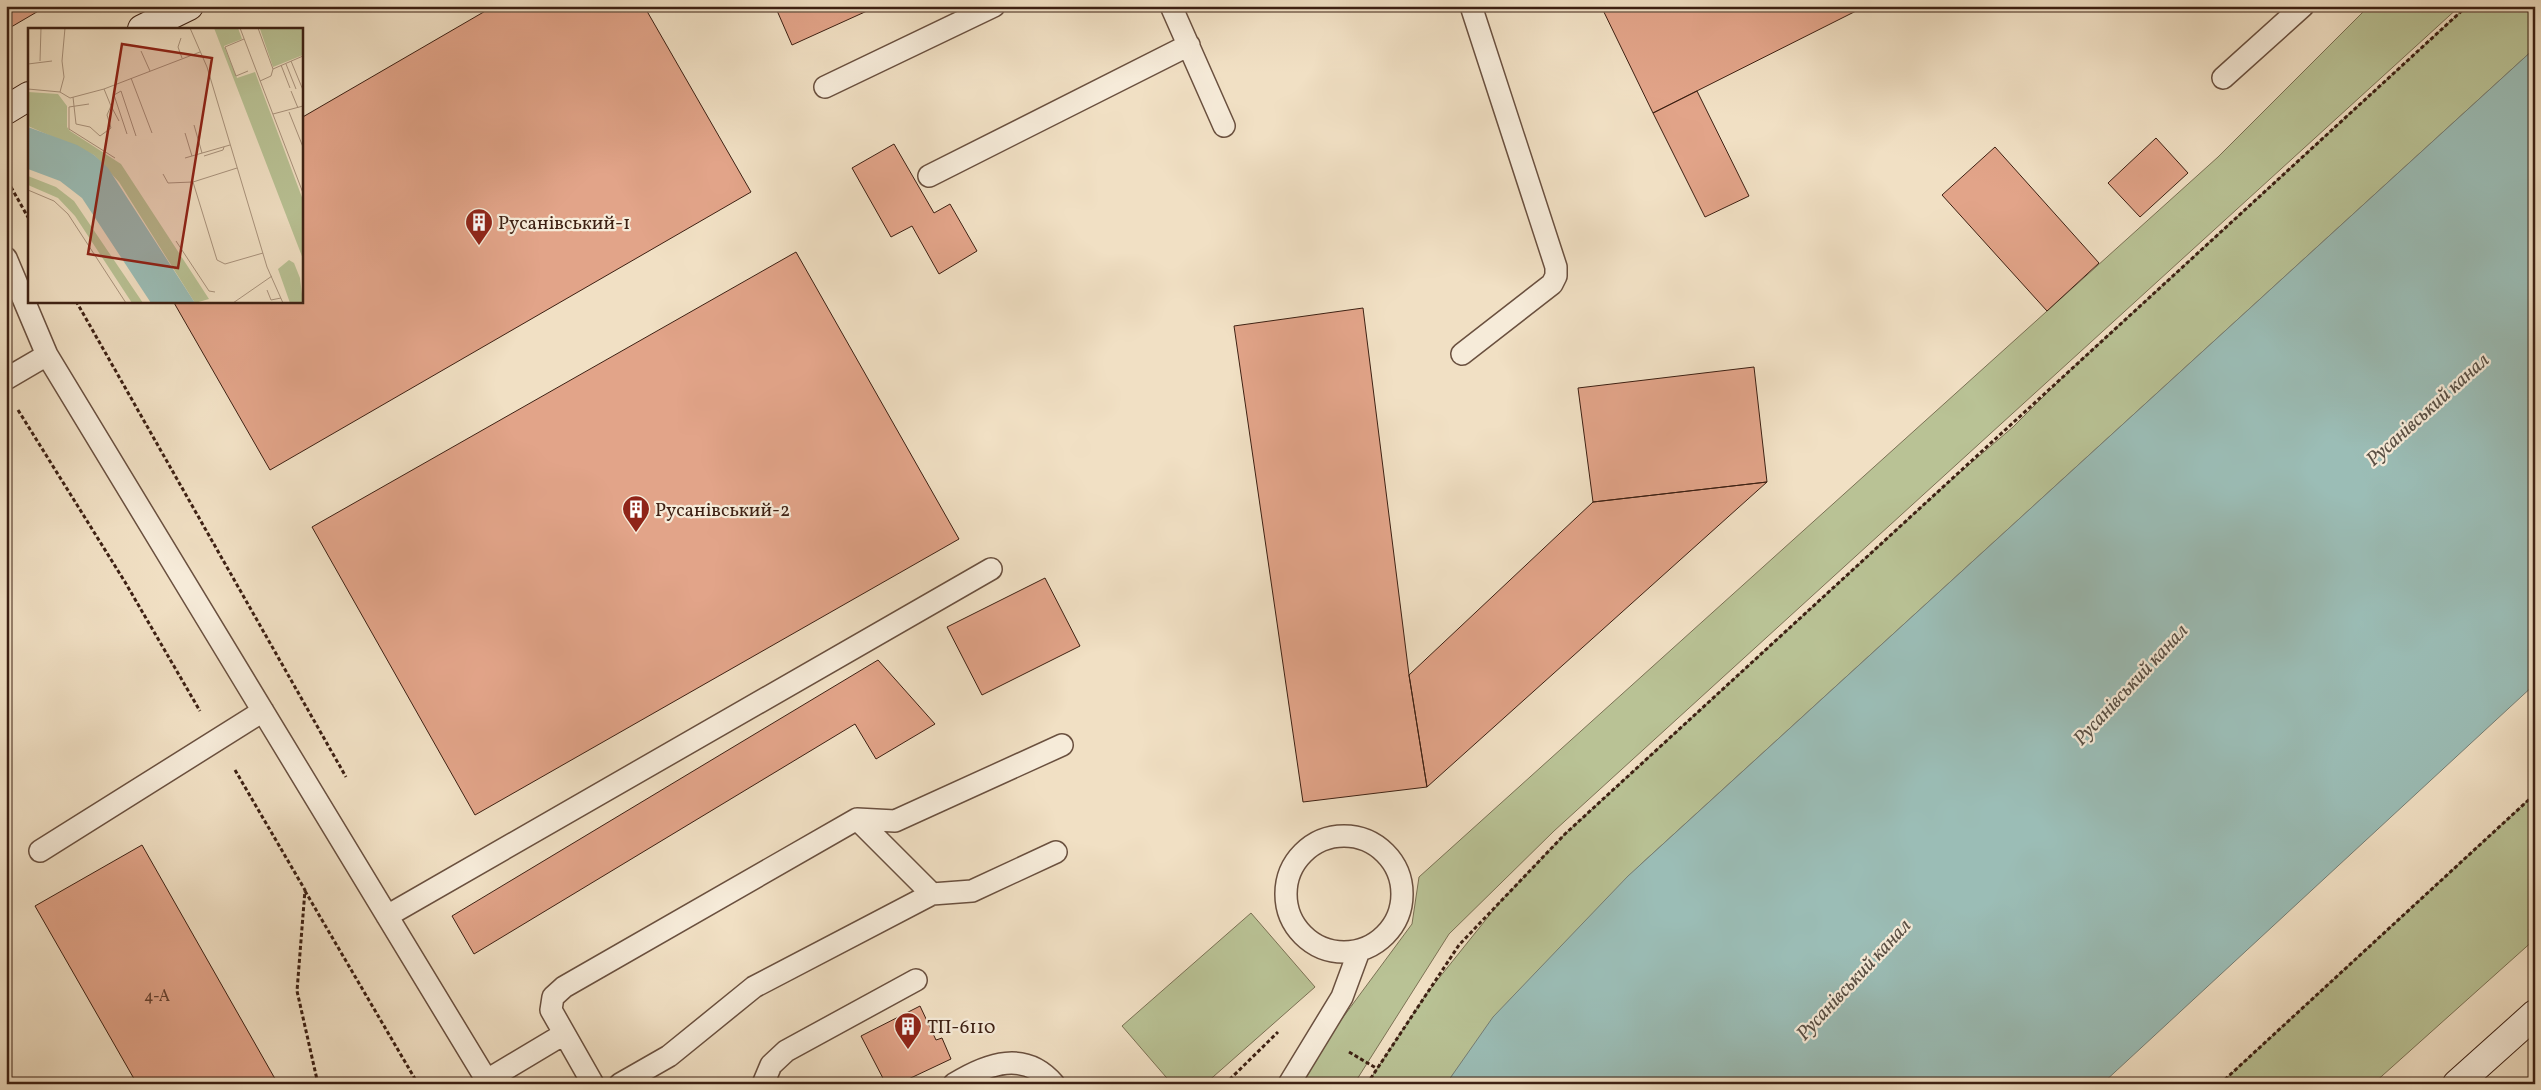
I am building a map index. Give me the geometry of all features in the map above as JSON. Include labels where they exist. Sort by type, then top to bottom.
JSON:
[{"type":"street","points":[[144,28],[189,6]]},
{"type":"street","points":[[6,110],[28,97]]},
{"type":"street","points":[[2458,1084],[2535,1014]]},
{"type":"lane","points":[[825,87],[994,6]]},
{"type":"lane","points":[[1171,6],[1224,126]]},
{"type":"lane","points":[[1462,354],[1552,284],[1556,276],[1556,267],[1472,6]]},
{"type":"lane","points":[[2223,78],[2303,6]]},
{"type":"lane","points":[[929,176],[1189,45]]},
{"type":"lane","points":[[6,258],[47,355],[488,1082],[564,1034]]},
{"type":"lane","points":[[6,379],[47,355]]},
{"type":"lane","points":[[387,916],[992,569]]},
{"type":"lane","points":[[40,851],[263,711]]},
{"type":"lane","points":[[593,1084],[551,1010],[553,997],[564,987],[857,819],[895,821],[1062,745]]},
{"type":"lane","points":[[857,819],[932,894]]},
{"type":"lane","points":[[1289,1084],[1342,997],[1359,951],[1382,939],[1398,918],[1403,897],[1399,875],[1389,856],[1371,842],[1350,835],[1327,838],[1309,847],[1295,862],[1287,882],[1286,903],[1293,923],[1310,942],[1334,952],[1359,951]]},
{"type":"lane","points":[[620,1084],[668,1056],[754,987],[932,894],[972,891],[1056,852]]},
{"type":"lane","points":[[763,1084],[771,1065],[786,1051],[916,980]]},
{"type":"lane","points":[[954,1084],[978,1069],[1012,1062],[1043,1070],[1054,1084]]},
{"type":"path","points":[[1367,1084],[1459,945],[1564,834],[2467,6]]},
{"type":"path","points":[[11,187],[28,217]]},
{"type":"path","points":[[77,302],[349,782]]},
{"type":"path","points":[[2220,1084],[2535,794]]},
{"type":"path","points":[[305,890],[418,1084]]},
{"type":"path","points":[[407,1084],[416,1079]]},
{"type":"green space","points":[[2369,6],[2460,6],[1554,831],[1449,934],[1354,1084],[1301,1084],[1324,1043],[1412,924],[1419,877],[2218,157]]},
{"type":"green space","points":[[2467,6],[2535,6],[2535,48],[1640,865],[1508,1002],[1446,1084],[1367,1084],[1427,993],[1500,902],[1565,834],[1942,488],[2013,427],[2068,372]]},
{"type":"green space","points":[[2535,794],[2535,939],[2373,1084],[2220,1084]]},
{"type":"green space","points":[[1251,913],[1315,987],[1205,1084],[1172,1084],[1122,1026]]},
{"type":"water","name":"Русанівський канал","points":[[2535,48],[2535,684],[2102,1084],[1446,1084],[1493,1017],[1628,876]]},
{"type":"building","points":[[6,6],[47,6],[6,30]]},
{"type":"building","name":"Русанівський-1","points":[[494,6],[644,6],[751,192],[270,470],[174,302],[302,302],[302,117]]},
{"type":"building","points":[[775,6],[878,6],[792,45]]},
{"type":"building","points":[[1601,6],[1866,6],[1653,113]]},
{"type":"building","points":[[1697,91],[1749,196],[1705,217],[1653,113]]},
{"type":"building","points":[[2156,138],[2188,173],[2140,217],[2108,183]]},
{"type":"building","points":[[894,144],[934,213],[950,204],[977,251],[939,274],[912,226],[891,237],[852,168]]},
{"type":"building","points":[[1995,147],[2099,263],[2047,311],[1942,195]]},
{"type":"building","name":"Русанівський-2","points":[[796,252],[959,539],[475,815],[312,527]]},
{"type":"building","points":[[1363,308],[1409,675],[1427,787],[1303,802],[1234,326]]},
{"type":"building","points":[[1754,367],[1767,482],[1593,502],[1578,388]]},
{"type":"building","points":[[1767,482],[1427,787],[1409,675],[1593,502]]},
{"type":"building","points":[[1045,578],[1080,646],[982,695],[947,627]]},
{"type":"building","points":[[878,660],[935,724],[876,759],[855,724],[474,954],[452,916]]},
{"type":"building","points":[[142,845],[278,1084],[137,1084],[35,906]]},
{"type":"building","name":"ТП-6110","points":[[920,1006],[936,1040],[942,1038],[951,1059],[898,1084],[886,1084],[861,1036]]},
{"type":"place","name":"Русанівський-1","points":[[479,246]]},
{"type":"place","name":"Русанівський-2","points":[[636,533]]},
{"type":"place","name":"ТП-6110","points":[[908,1050]]}]
